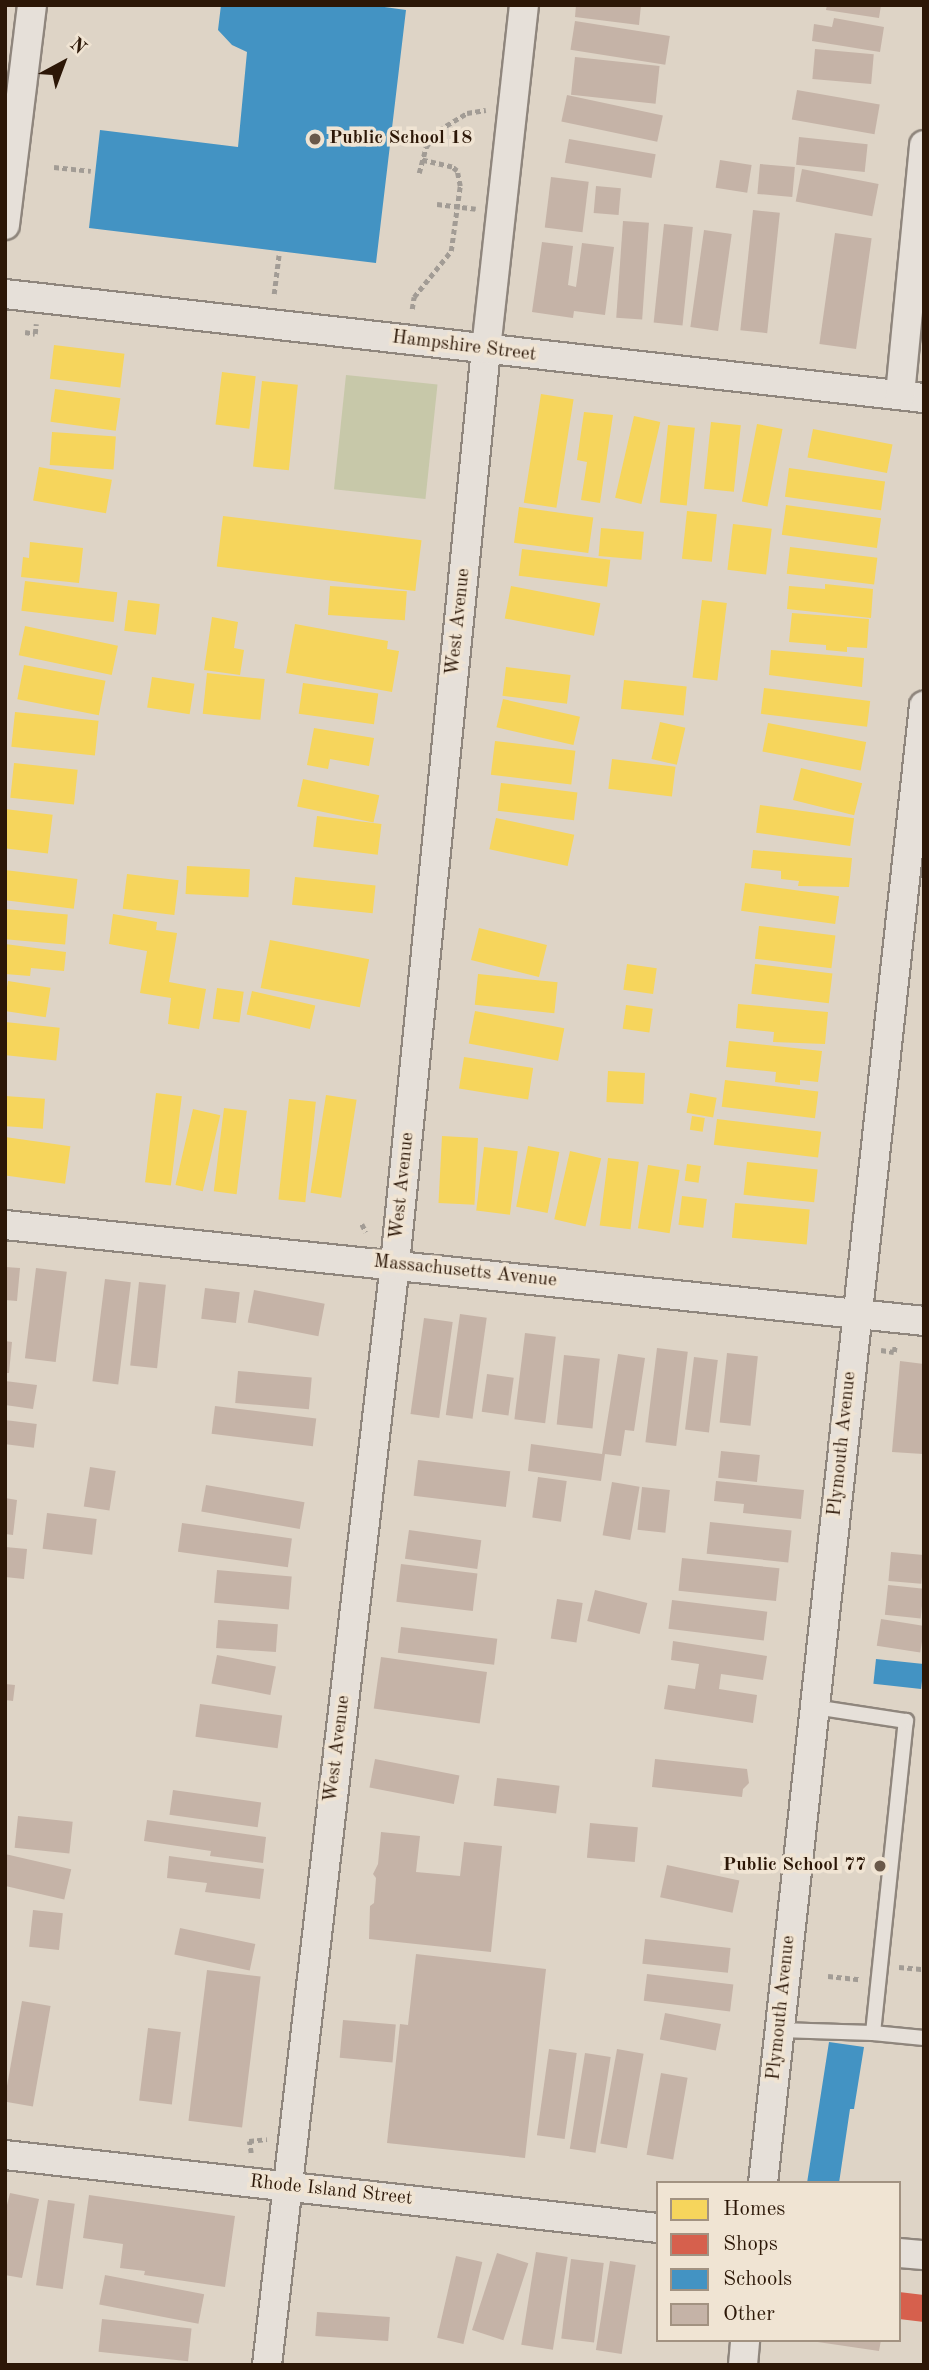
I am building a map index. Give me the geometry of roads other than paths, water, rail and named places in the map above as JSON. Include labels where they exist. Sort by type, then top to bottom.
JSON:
[{"type":"street","points":[[5,225],[32,5]]},
{"type":"street","name":"West Avenue","points":[[267,2365],[395,1264],[486,349],[524,5]]},
{"type":"street","points":[[912,396],[924,145]]},
{"type":"street","name":"Hampshire Street","points":[[5,294],[912,396]]},
{"type":"street","name":"Plymouth Avenue","points":[[763,2181],[924,706]]},
{"type":"street","name":"Massachusetts Avenue","points":[[5,1225],[924,1321]]},
{"type":"street","name":"Rhode Island Street","points":[[5,2155],[656,2228]]},
{"type":"street","points":[[901,2253],[924,2255]]},
{"type":"street","points":[[743,2365],[745,2342]]},
{"type":"lane","points":[[814,1707],[906,1721],[873,2033]]},
{"type":"lane","points":[[779,2030],[873,2033],[924,2038]]},
{"type":"place","name":"Public School 18","points":[[315,139]]},
{"type":"place","name":"Public School 77","points":[[880,1866]]}]
